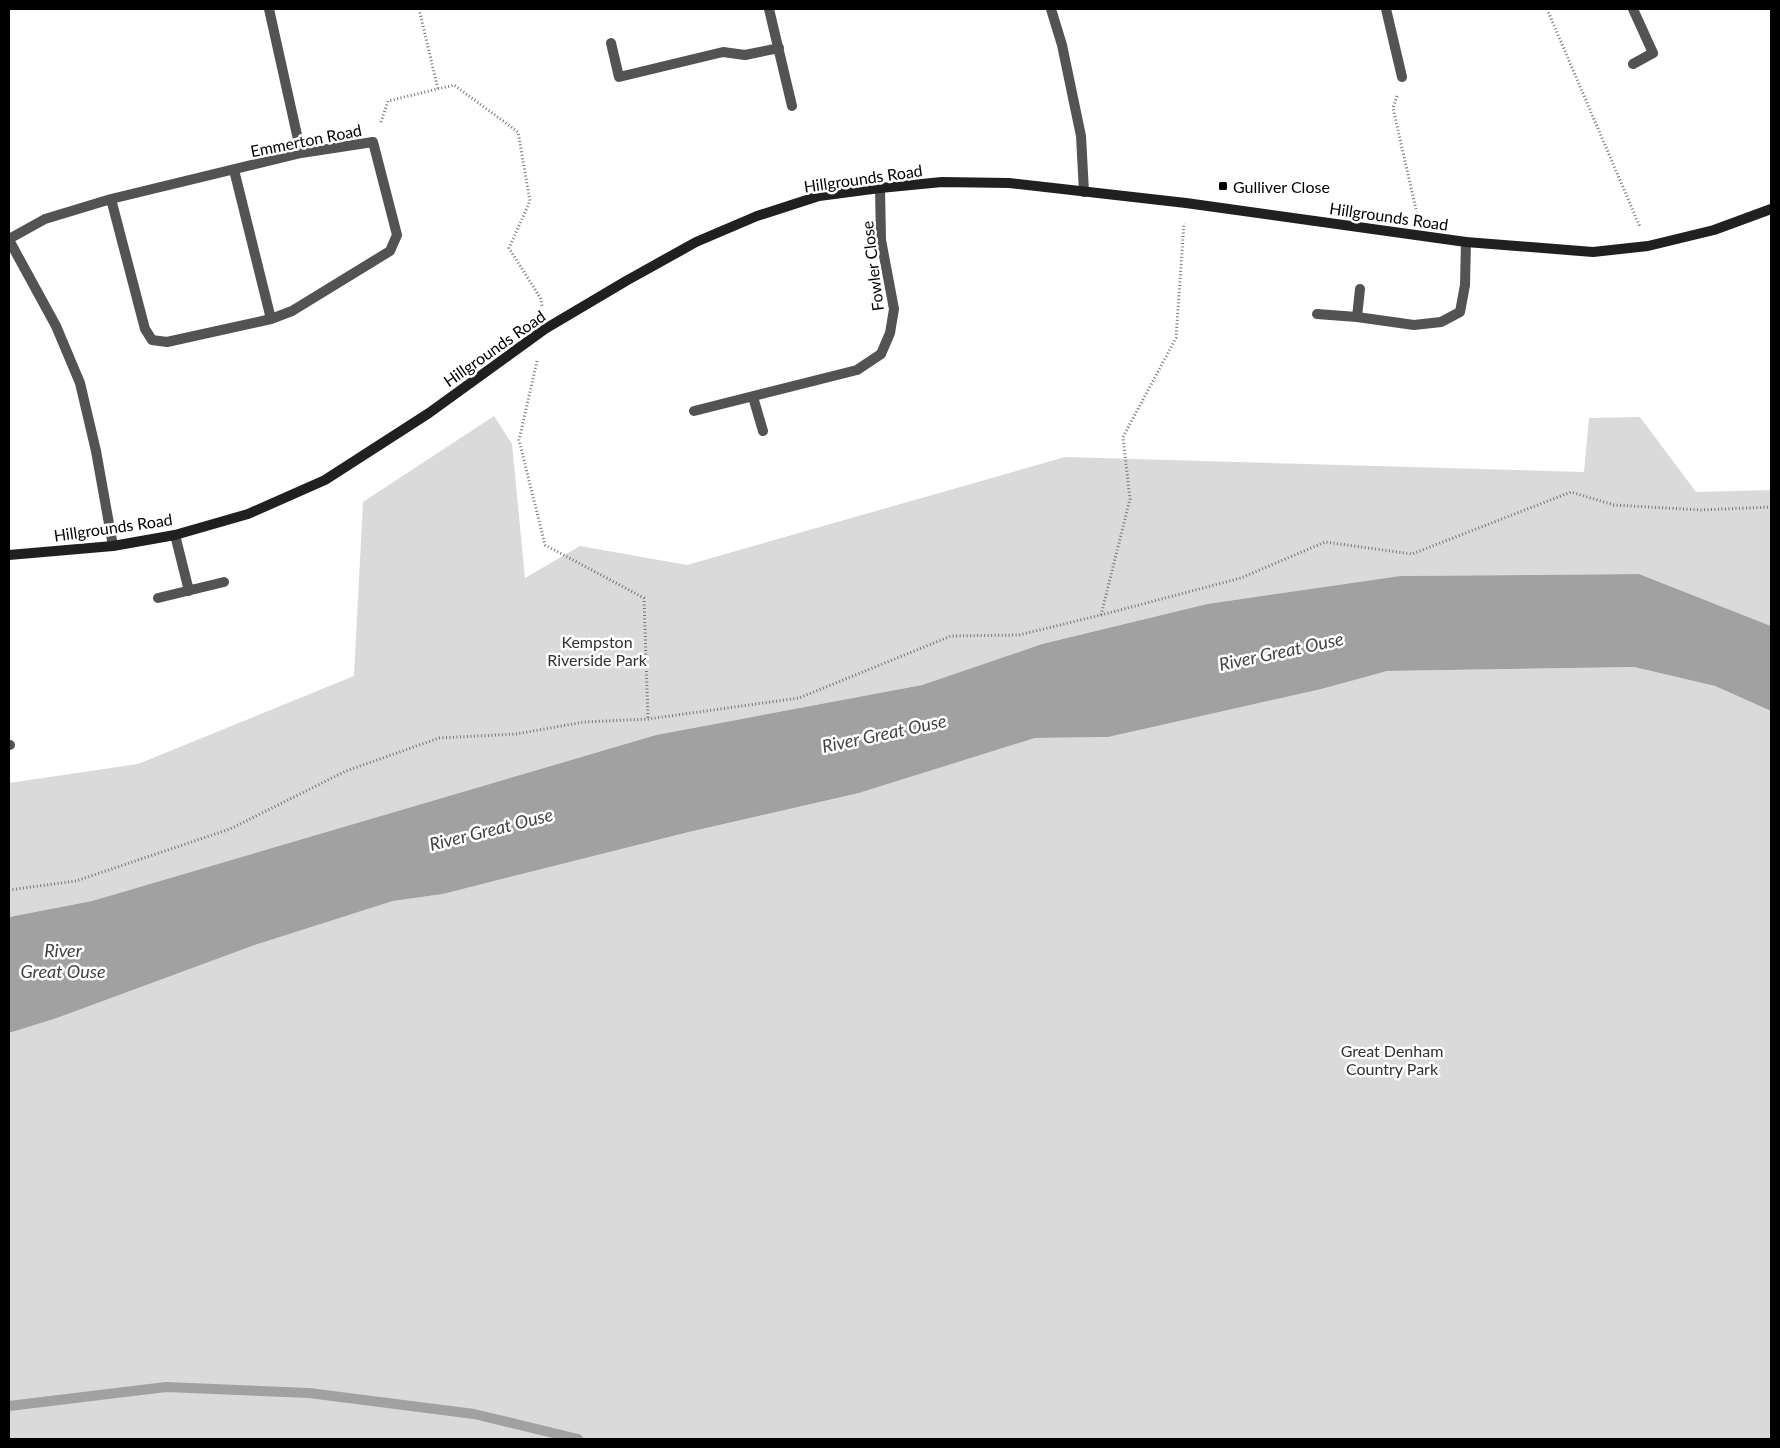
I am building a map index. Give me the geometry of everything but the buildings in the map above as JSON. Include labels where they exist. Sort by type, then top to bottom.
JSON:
[{"type":"street","points":[[269,9],[301,153]]},
{"type":"street","points":[[770,9],[792,106]]},
{"type":"street","points":[[1051,9],[1062,45],[1081,136],[1084,192]]},
{"type":"street","points":[[1386,9],[1402,77]]},
{"type":"street","points":[[1633,9],[1653,53],[1633,64]]},
{"type":"street","points":[[610,42],[619,77],[723,52],[745,55],[779,48]]},
{"type":"street","name":"Emmerton Road","points":[[111,199],[145,329],[152,340],[167,342],[271,319],[292,311],[390,251],[397,235],[374,142],[301,153],[111,199],[44,219],[9,240],[56,326],[80,383],[96,451],[113,546]]},
{"type":"street","name":"Emmerton Road","points":[[234,170],[271,319]]},
{"type":"street","name":"Hillgrounds Road","points":[[9,554],[113,546],[175,535],[248,514],[325,480],[429,413],[545,329],[696,242],[757,216],[819,196],[942,182],[1009,184],[1186,203],[1466,242],[1593,252],[1648,246],[1714,230],[1771,209]]},
{"type":"street","name":"Fowler Close","points":[[694,411],[857,370],[881,354],[890,333],[894,309],[881,240],[880,188]]},
{"type":"street","points":[[1317,314],[1357,317],[1414,325],[1442,322],[1460,312],[1466,285],[1466,242]]},
{"type":"street","points":[[1357,317],[1360,288]]},
{"type":"street","points":[[754,397],[763,430]]},
{"type":"street","points":[[175,535],[189,591]]},
{"type":"street","points":[[158,598],[224,582]]},
{"type":"path","points":[[419,9],[438,89]]},
{"type":"path","points":[[1547,9],[1648,246]]},
{"type":"path","points":[[1402,77],[1393,108],[1423,236]]},
{"type":"path","points":[[374,142],[388,102],[454,85],[518,132],[530,201],[509,248],[540,299],[545,329],[519,440],[545,545],[644,598],[648,719]]},
{"type":"path","points":[[1101,615],[1130,499],[1123,437],[1176,338],[1186,203]]},
{"type":"path","points":[[9,890],[76,881],[230,829],[346,771],[439,738],[516,734],[584,722],[648,719],[799,698],[951,636],[1019,635],[1101,615],[1242,578],[1325,542],[1412,554],[1571,492],[1614,504],[1701,510],[1771,508]]},
{"type":"green space","name":"Kempston Riverside Park","points":[[494,416],[512,444],[525,578],[580,546],[687,565],[1065,457],[1584,472],[1589,418],[1640,417],[1696,492],[1771,490],[1771,626],[1639,574],[1400,576],[1207,604],[1042,644],[922,685],[656,735],[92,901],[9,917],[9,783],[138,764],[354,676],[363,502]]},
{"type":"green space","name":"Great Denham Country Park","points":[[1634,667],[1715,686],[1771,711],[1771,1439],[9,1439],[9,1033],[57,1018],[252,946],[393,901],[443,894],[689,832],[859,793],[1035,738],[1108,737],[1387,671]]},
{"type":"water","name":"River Great Ouse","points":[[1639,574],[1771,626],[1771,711],[1715,686],[1634,667],[1387,671],[1321,689],[1108,737],[1035,738],[859,793],[689,832],[443,894],[393,901],[252,946],[57,1018],[9,1033],[9,917],[92,901],[656,735],[922,685],[1042,644],[1207,604],[1400,576]]},
{"type":"waterway","points":[[9,1406],[166,1387],[309,1393],[474,1414],[578,1439]]},
{"type":"place","name":"Gulliver Close","points":[[1223,186]]}]
